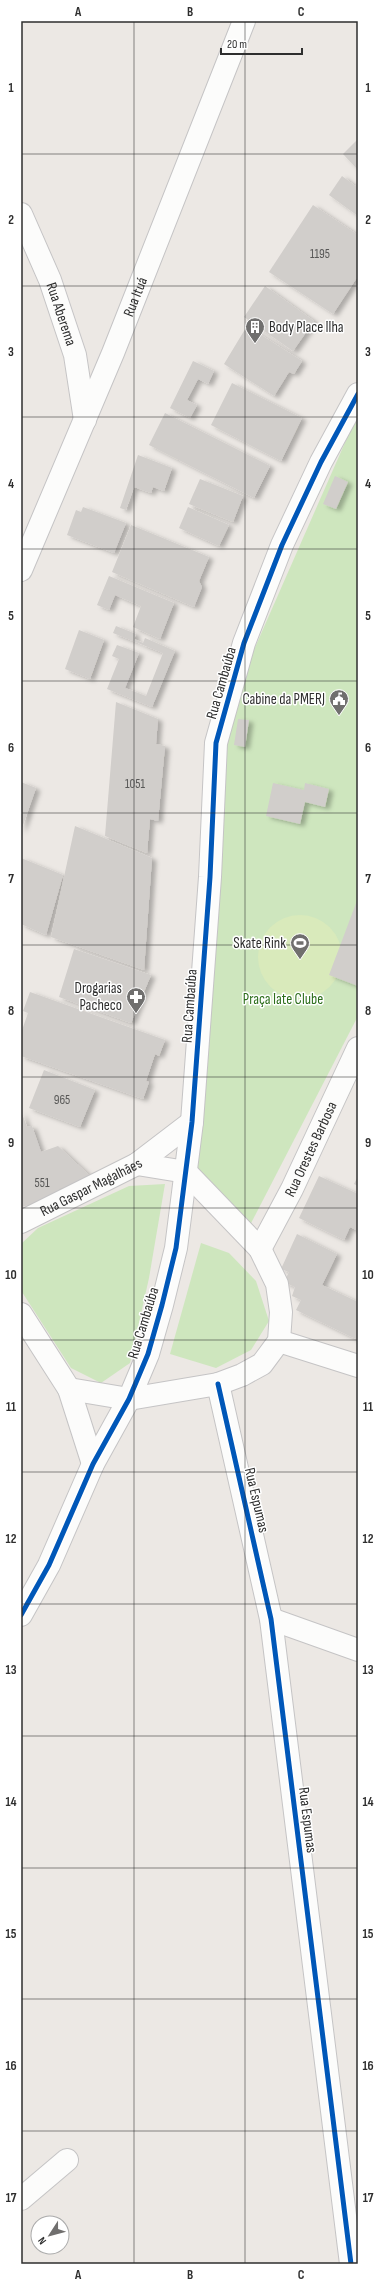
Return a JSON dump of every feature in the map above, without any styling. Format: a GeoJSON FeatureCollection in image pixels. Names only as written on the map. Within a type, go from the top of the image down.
{"type":"FeatureCollection","features":[{"type":"Feature","properties":{"kind":"street","name":"Rua Ituá"},"geometry":{"type":"LineString","coordinates":[[21,570],[113,353],[244,21]]}},
{"type":"Feature","properties":{"kind":"street","name":"Rua Aberema"},"geometry":{"type":"LineString","coordinates":[[21,214],[50,280],[74,355],[85,420]]}},
{"type":"Feature","properties":{"kind":"street","name":"Rua Cambaúba"},"geometry":{"type":"LineString","coordinates":[[21,1615],[49,1565],[93,1464],[129,1399],[148,1354],[162,1305],[176,1248],[192,1122],[210,877],[216,743],[244,644],[282,545],[321,462],[358,394]]}},
{"type":"Feature","properties":{"kind":"street","name":"Rua Orestes Barbosa"},"geometry":{"type":"LineString","coordinates":[[260,1249],[292,1189],[358,1048]]}},
{"type":"Feature","properties":{"kind":"street"},"geometry":{"type":"LineString","coordinates":[[137,1164],[192,1122]]}},
{"type":"Feature","properties":{"kind":"street","name":"Rua Gaspar Magalhães"},"geometry":{"type":"LineString","coordinates":[[21,1222],[137,1164],[186,1172]]}},
{"type":"Feature","properties":{"kind":"street"},"geometry":{"type":"LineString","coordinates":[[69,1389],[129,1399],[218,1384],[242,1375],[262,1364],[279,1341],[281,1312],[277,1284],[260,1249],[186,1172]]}},
{"type":"Feature","properties":{"kind":"street"},"geometry":{"type":"LineString","coordinates":[[21,1314],[69,1389],[93,1464]]}},
{"type":"Feature","properties":{"kind":"street"},"geometry":{"type":"LineString","coordinates":[[279,1341],[358,1366]]}},
{"type":"Feature","properties":{"kind":"street","name":"Rua Espumas"},"geometry":{"type":"LineString","coordinates":[[218,1384],[271,1619],[351,2264]]}},
{"type":"Feature","properties":{"kind":"street"},"geometry":{"type":"LineString","coordinates":[[271,1619],[358,1650]]}},
{"type":"Feature","properties":{"kind":"street"},"geometry":{"type":"LineString","coordinates":[[21,2199],[67,2160]]}},
{"type":"Feature","properties":{"kind":"green space","name":"Praça Iate Clube"},"geometry":{"type":"Polygon","coordinates":[[[358,413],[358,1016],[248,1229],[196,1174],[225,747],[253,652],[358,413]]]}},
{"type":"Feature","properties":{"kind":"green space","name":"Skate Rink"},"geometry":{"type":"Polygon","coordinates":[[[292,915],[308,915],[324,922],[335,933],[342,949],[342,965],[339,973],[330,987],[324,992],[308,999],[292,999],[276,992],[265,981],[258,965],[258,949],[265,933],[276,922],[292,915]]]}},
{"type":"Feature","properties":{"kind":"green space"},"geometry":{"type":"Polygon","coordinates":[[[165,1184],[149,1278],[130,1363],[101,1383],[71,1368],[22,1292],[21,1244],[38,1228],[129,1186],[165,1184]]]}},
{"type":"Feature","properties":{"kind":"green space"},"geometry":{"type":"Polygon","coordinates":[[[201,1243],[229,1253],[256,1281],[269,1321],[251,1350],[216,1368],[170,1354],[201,1243]]]}},
{"type":"Feature","properties":{"kind":"building"},"geometry":{"type":"Polygon","coordinates":[[[358,139],[358,170],[343,154],[358,139]]]}},
{"type":"Feature","properties":{"kind":"building"},"geometry":{"type":"Polygon","coordinates":[[[342,176],[358,188],[358,216],[329,195],[342,176]]]}},
{"type":"Feature","properties":{"kind":"building"},"geometry":{"type":"Polygon","coordinates":[[[313,205],[358,235],[358,276],[333,314],[269,272],[313,205]]]}},
{"type":"Feature","properties":{"kind":"building"},"geometry":{"type":"Polygon","coordinates":[[[265,286],[314,321],[293,351],[244,317],[265,286]]]}},
{"type":"Feature","properties":{"kind":"building","name":"Body Place Ilha"},"geometry":{"type":"Polygon","coordinates":[[[247,326],[302,361],[294,374],[289,372],[274,396],[224,364],[247,326]]]}},
{"type":"Feature","properties":{"kind":"building"},"geometry":{"type":"Polygon","coordinates":[[[193,361],[214,371],[208,384],[198,379],[187,400],[197,405],[190,418],[170,408],[193,361]]]}},
{"type":"Feature","properties":{"kind":"building"},"geometry":{"type":"Polygon","coordinates":[[[232,383],[302,418],[281,461],[211,425],[232,383]]]}},
{"type":"Feature","properties":{"kind":"building"},"geometry":{"type":"Polygon","coordinates":[[[165,413],[270,466],[254,498],[149,445],[165,413]]]}},
{"type":"Feature","properties":{"kind":"building"},"geometry":{"type":"Polygon","coordinates":[[[138,455],[172,468],[164,491],[153,487],[151,493],[134,487],[126,510],[120,508],[138,455]]]}},
{"type":"Feature","properties":{"kind":"building"},"geometry":{"type":"Polygon","coordinates":[[[335,476],[348,482],[336,509],[323,504],[335,476]]]}},
{"type":"Feature","properties":{"kind":"building"},"geometry":{"type":"Polygon","coordinates":[[[200,479],[243,496],[233,522],[189,504],[200,479]]]}},
{"type":"Feature","properties":{"kind":"building"},"geometry":{"type":"Polygon","coordinates":[[[83,507],[126,523],[114,553],[67,535],[76,510],[81,512],[83,507]]]}},
{"type":"Feature","properties":{"kind":"building"},"geometry":{"type":"Polygon","coordinates":[[[188,507],[229,525],[219,546],[179,528],[188,507]]]}},
{"type":"Feature","properties":{"kind":"building"},"geometry":{"type":"Polygon","coordinates":[[[131,525],[209,557],[199,581],[202,587],[194,607],[112,572],[131,525]]]}},
{"type":"Feature","properties":{"kind":"building"},"geometry":{"type":"Polygon","coordinates":[[[109,576],[174,603],[160,639],[133,627],[141,606],[115,595],[109,610],[97,605],[109,576]]]}},
{"type":"Feature","properties":{"kind":"building"},"geometry":{"type":"Polygon","coordinates":[[[116,626],[136,634],[134,639],[143,643],[145,638],[175,651],[152,707],[107,689],[119,659],[112,656],[117,645],[139,653],[125,688],[146,696],[163,653],[113,633],[116,626]]]}},
{"type":"Feature","properties":{"kind":"building"},"geometry":{"type":"Polygon","coordinates":[[[79,630],[104,640],[90,679],[65,669],[79,630]]]}},
{"type":"Feature","properties":{"kind":"building"},"geometry":{"type":"Polygon","coordinates":[[[116,702],[158,719],[156,744],[165,746],[158,821],[150,819],[147,853],[105,836],[116,702]]]}},
{"type":"Feature","properties":{"kind":"building"},"geometry":{"type":"Polygon","coordinates":[[[238,719],[249,720],[245,747],[234,745],[238,719]]]}},
{"type":"Feature","properties":{"kind":"building"},"geometry":{"type":"Polygon","coordinates":[[[21,782],[36,788],[21,831],[21,782]]]}},
{"type":"Feature","properties":{"kind":"building"},"geometry":{"type":"Polygon","coordinates":[[[273,783],[304,790],[305,783],[329,789],[325,807],[305,802],[300,824],[266,816],[273,783]]]}},
{"type":"Feature","properties":{"kind":"building"},"geometry":{"type":"Polygon","coordinates":[[[75,826],[152,858],[144,970],[51,937],[75,826]]]}},
{"type":"Feature","properties":{"kind":"building"},"geometry":{"type":"Polygon","coordinates":[[[21,858],[63,875],[46,935],[21,924],[21,858]]]}},
{"type":"Feature","properties":{"kind":"building"},"geometry":{"type":"Polygon","coordinates":[[[358,898],[358,986],[329,975],[358,898]]]}},
{"type":"Feature","properties":{"kind":"building"},"geometry":{"type":"Polygon","coordinates":[[[74,949],[151,975],[131,1023],[59,997],[74,949]]]}},
{"type":"Feature","properties":{"kind":"building"},"geometry":{"type":"Polygon","coordinates":[[[30,992],[165,1040],[159,1056],[155,1054],[146,1081],[149,1082],[143,1099],[21,1056],[21,1033],[28,1013],[23,1011],[30,992]]]}},
{"type":"Feature","properties":{"kind":"building"},"geometry":{"type":"Polygon","coordinates":[[[44,1070],[95,1090],[80,1127],[29,1108],[44,1070]]]}},
{"type":"Feature","properties":{"kind":"building"},"geometry":{"type":"Polygon","coordinates":[[[21,1111],[27,1127],[32,1126],[41,1152],[58,1146],[92,1178],[59,1189],[61,1194],[22,1207],[21,1111]]]}},
{"type":"Feature","properties":{"kind":"building"},"geometry":{"type":"Polygon","coordinates":[[[319,1176],[358,1194],[358,1231],[350,1227],[344,1240],[299,1218],[319,1176]]]}},
{"type":"Feature","properties":{"kind":"building"},"geometry":{"type":"Polygon","coordinates":[[[358,1176],[358,1186],[354,1184],[358,1176]]]}},
{"type":"Feature","properties":{"kind":"building"},"geometry":{"type":"Polygon","coordinates":[[[297,1234],[337,1254],[322,1285],[358,1302],[358,1340],[296,1310],[301,1300],[292,1296],[295,1287],[284,1282],[289,1272],[281,1269],[297,1234]]]}},
{"type":"Feature","properties":{"kind":"cycle path"},"geometry":{"type":"LineString","coordinates":[[21,1615],[49,1565],[93,1464],[129,1399],[148,1354],[162,1305],[176,1248],[192,1122],[210,877],[216,743],[244,643],[282,545],[321,462],[358,394]]}},
{"type":"Feature","properties":{"kind":"cycle path"},"geometry":{"type":"LineString","coordinates":[[218,1384],[271,1619],[351,2264]]}},
{"type":"Feature","properties":{"kind":"place","name":"Body Place Ilha"},"geometry":{"type":"Point","coordinates":[255,344]}},
{"type":"Feature","properties":{"kind":"place","name":"Cabine da PMERJ"},"geometry":{"type":"Point","coordinates":[339,716]}},
{"type":"Feature","properties":{"kind":"place","name":"Skate Rink"},"geometry":{"type":"Point","coordinates":[300,960]}},
{"type":"Feature","properties":{"kind":"place","name":"Drogarias Pacheco"},"geometry":{"type":"Point","coordinates":[136,1014]}}]}
